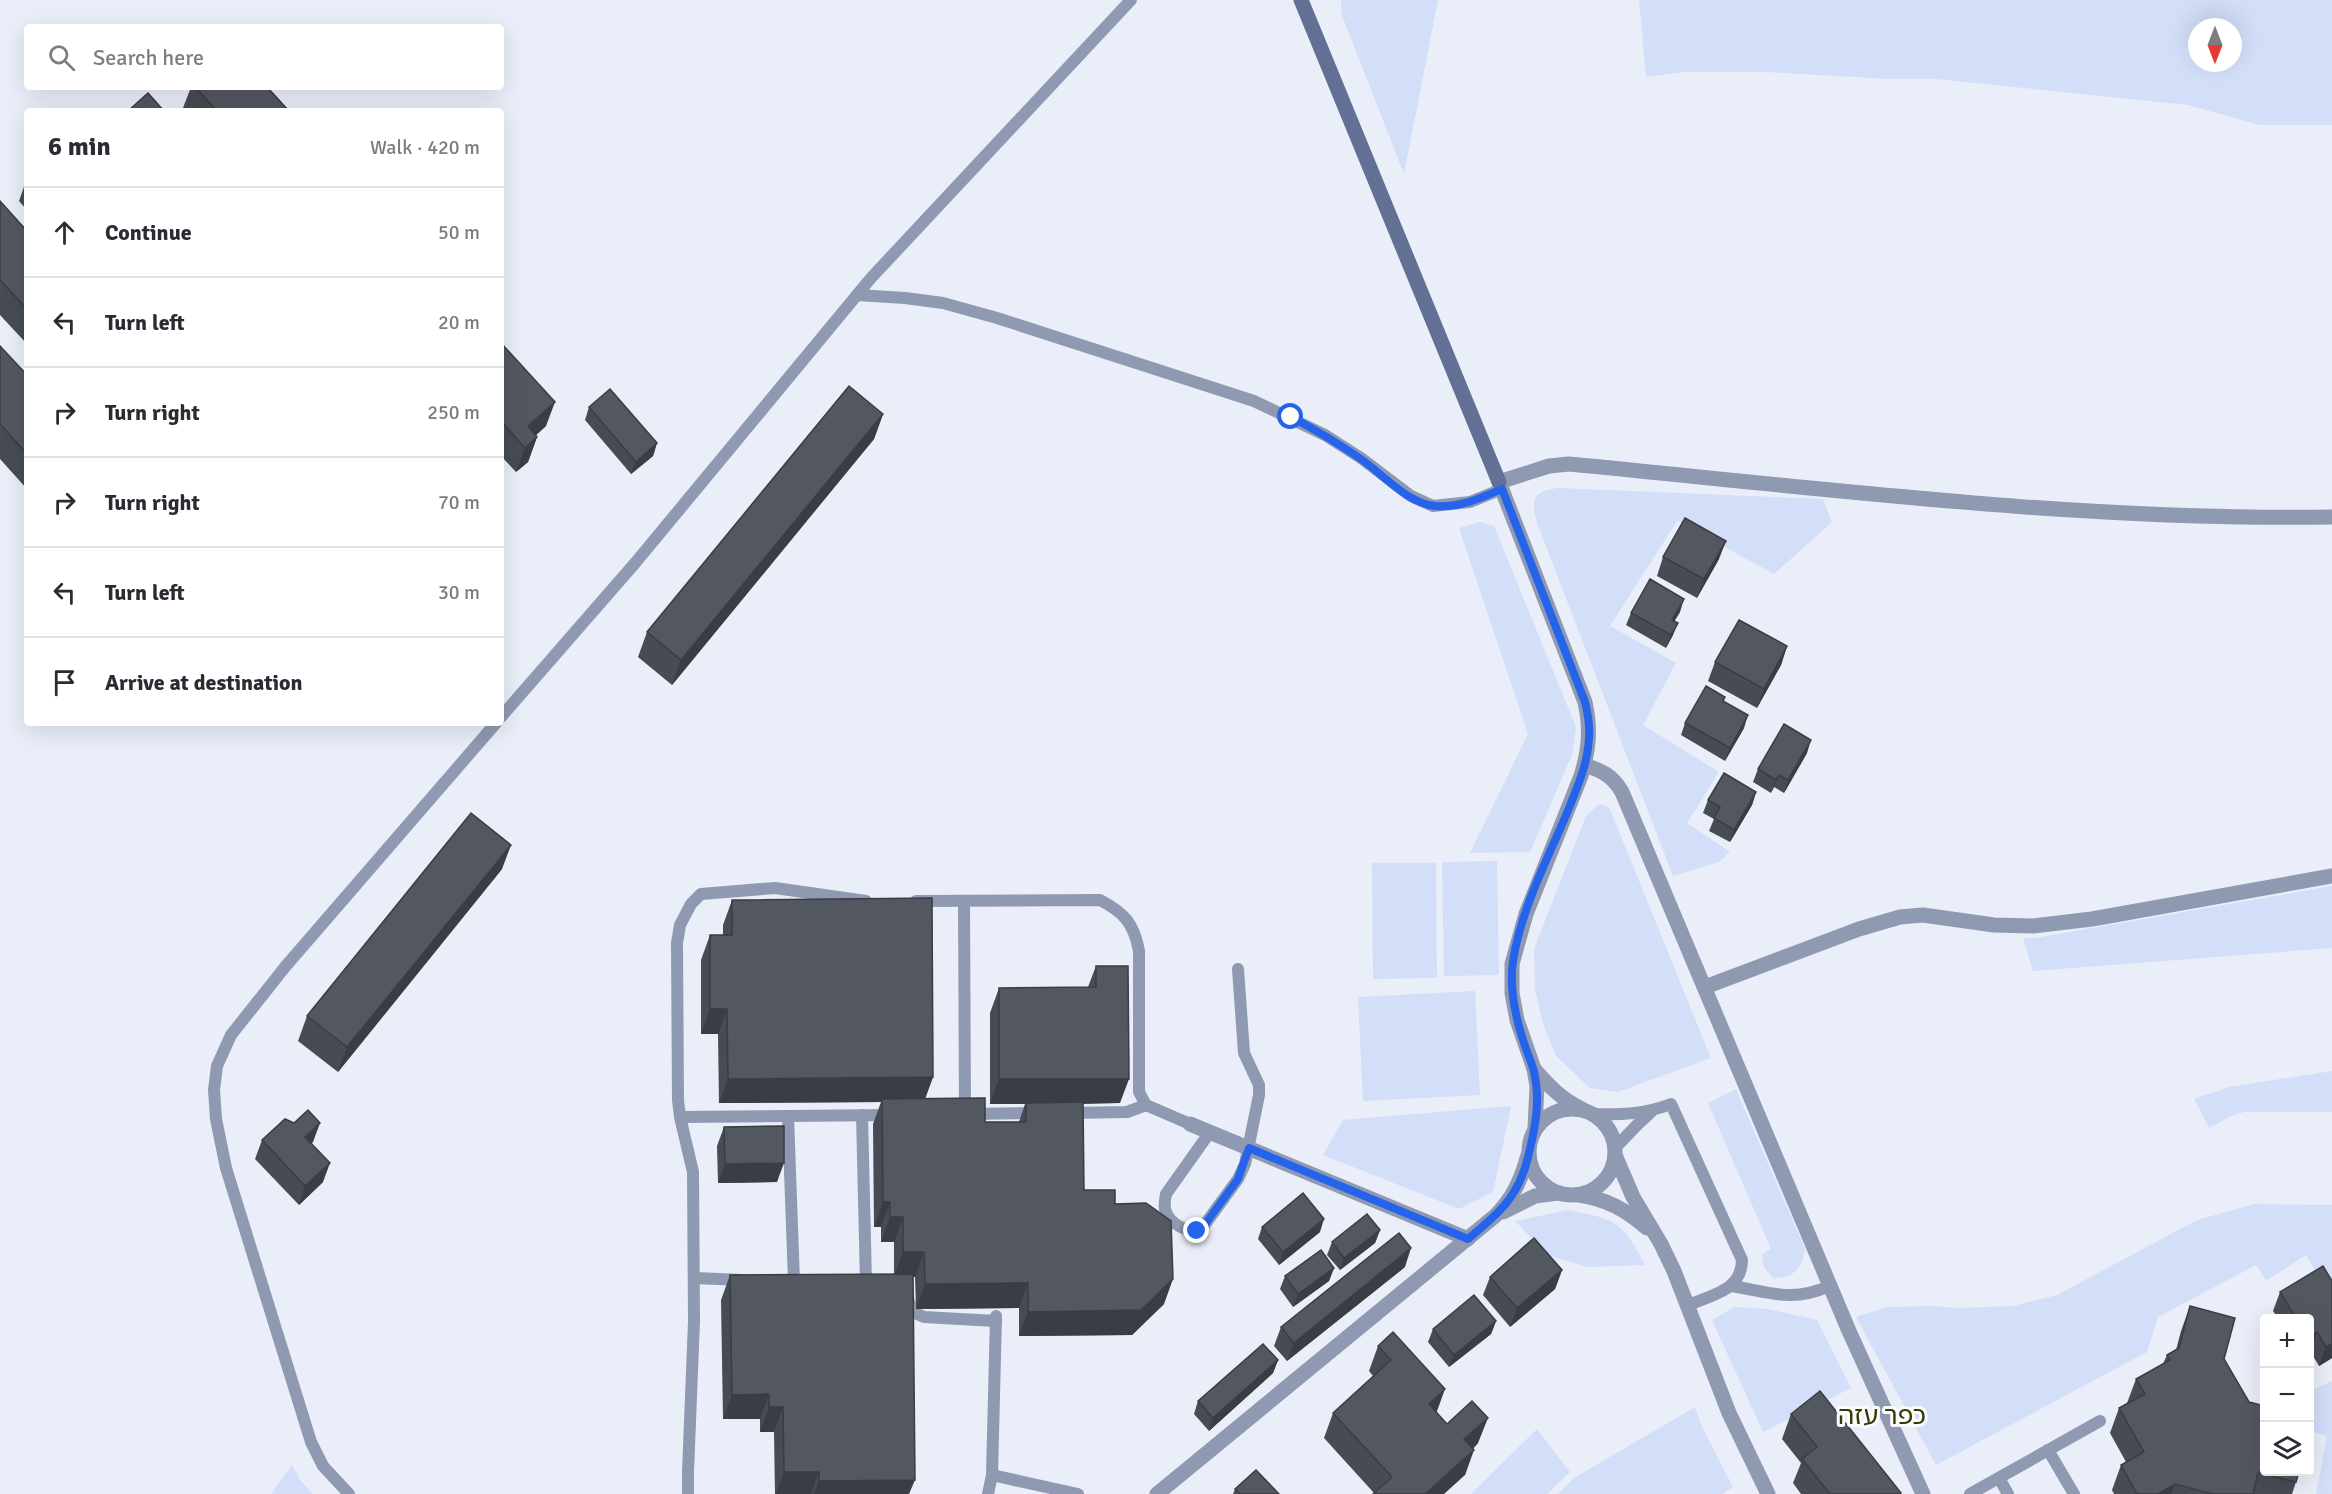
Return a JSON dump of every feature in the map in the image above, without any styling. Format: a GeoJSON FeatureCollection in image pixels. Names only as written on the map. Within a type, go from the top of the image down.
{"type":"FeatureCollection","features":[{"type":"Feature","properties":{"kind":"main road"},"geometry":{"type":"LineString","coordinates":[[1300,0],[1501,485]]}},
{"type":"Feature","properties":{"kind":"street"},"geometry":{"type":"LineString","coordinates":[[1157,1494],[1495,1216],[1515,1192],[1528,1155],[1538,1105],[1534,1069],[1517,1020],[1512,993],[1512,964],[1526,914],[1585,765],[1589,723],[1585,702],[1501,485],[1532,470],[1569,464],[2032,507],[2121,513],[2332,517]]}},
{"type":"Feature","properties":{"kind":"street"},"geometry":{"type":"LineString","coordinates":[[1585,765],[1607,772],[1616,780],[1622,792],[1830,1286],[1923,1494]]}},
{"type":"Feature","properties":{"kind":"street"},"geometry":{"type":"LineString","coordinates":[[1705,987],[1900,917],[1923,915],[1976,924],[2033,926],[2092,919],[2332,876]]}},
{"type":"Feature","properties":{"kind":"street"},"geometry":{"type":"LineString","coordinates":[[1534,1069],[1552,1090],[1567,1102],[1590,1112],[1608,1128],[1633,1197],[1656,1236],[1688,1305],[1729,1413],[1768,1494]]}},
{"type":"Feature","properties":{"kind":"street"},"geometry":{"type":"LineString","coordinates":[[1535,1128],[1545,1118],[1558,1111],[1572,1108],[1590,1112]]}},
{"type":"Feature","properties":{"kind":"street"},"geometry":{"type":"LineString","coordinates":[[1190,1124],[1468,1239]]}},
{"type":"Feature","properties":{"kind":"street"},"geometry":{"type":"LineString","coordinates":[[1579,1195],[1593,1190],[1604,1182],[1612,1170],[1616,1152]]}},
{"type":"Feature","properties":{"kind":"street"},"geometry":{"type":"LineString","coordinates":[[1528,1155],[1537,1178],[1546,1187],[1558,1193]]}},
{"type":"Feature","properties":{"kind":"street"},"geometry":{"type":"LineString","coordinates":[[1495,1216],[1535,1196],[1558,1193],[1597,1197],[1628,1212],[1656,1236]]}},
{"type":"Feature","properties":{"kind":"lane"},"geometry":{"type":"LineString","coordinates":[[504,714],[636,561],[857,295],[1131,0]]}},
{"type":"Feature","properties":{"kind":"lane"},"geometry":{"type":"LineString","coordinates":[[857,295],[944,303],[1254,401],[1325,435],[1361,458],[1411,496],[1433,506],[1450,506],[1470,502],[1501,485]]}},
{"type":"Feature","properties":{"kind":"lane"},"geometry":{"type":"LineString","coordinates":[[349,1494],[323,1466],[307,1431],[226,1168],[216,1119],[214,1090],[217,1066],[231,1035],[285,967],[493,726]]}},
{"type":"Feature","properties":{"kind":"lane"},"geometry":{"type":"LineString","coordinates":[[688,1494],[694,1278],[693,1172],[680,1117],[677,943],[680,925],[691,904],[701,894],[775,888],[875,901]]}},
{"type":"Feature","properties":{"kind":"lane"},"geometry":{"type":"LineString","coordinates":[[908,901],[1100,900],[1114,907],[1135,932],[1139,951],[1140,1092],[1146,1105],[1190,1124]]}},
{"type":"Feature","properties":{"kind":"lane"},"geometry":{"type":"LineString","coordinates":[[964,901],[960,1114],[1127,1112],[1146,1105]]}},
{"type":"Feature","properties":{"kind":"lane"},"geometry":{"type":"LineString","coordinates":[[1210,1132],[1166,1194],[1164,1202],[1165,1210],[1174,1222],[1190,1231],[1197,1231],[1203,1227],[1238,1179],[1249,1148],[1259,1085],[1244,1053],[1238,969]]}},
{"type":"Feature","properties":{"kind":"lane"},"geometry":{"type":"LineString","coordinates":[[1616,1152],[1639,1122],[1652,1112],[1671,1104],[1742,1260],[1742,1270],[1731,1286],[1688,1305]]}},
{"type":"Feature","properties":{"kind":"lane"},"geometry":{"type":"LineString","coordinates":[[1590,1112],[1629,1115],[1652,1112]]}},
{"type":"Feature","properties":{"kind":"lane"},"geometry":{"type":"LineString","coordinates":[[862,1115],[865,1283]]}},
{"type":"Feature","properties":{"kind":"lane"},"geometry":{"type":"LineString","coordinates":[[680,1117],[908,1115]]}},
{"type":"Feature","properties":{"kind":"lane"},"geometry":{"type":"LineString","coordinates":[[780,1281],[800,1281],[788,1116]]}},
{"type":"Feature","properties":{"kind":"lane"},"geometry":{"type":"LineString","coordinates":[[694,1278],[758,1280]]}},
{"type":"Feature","properties":{"kind":"lane"},"geometry":{"type":"LineString","coordinates":[[903,1283],[913,1312],[924,1317],[996,1318],[992,1475],[988,1494]]}},
{"type":"Feature","properties":{"kind":"lane"},"geometry":{"type":"LineString","coordinates":[[1731,1286],[1771,1295],[1794,1296],[1814,1293],[1830,1286]]}},
{"type":"Feature","properties":{"kind":"lane"},"geometry":{"type":"LineString","coordinates":[[1970,1494],[2100,1421]]}},
{"type":"Feature","properties":{"kind":"lane"},"geometry":{"type":"LineString","coordinates":[[2048,1450],[2074,1494]]}},
{"type":"Feature","properties":{"kind":"lane"},"geometry":{"type":"LineString","coordinates":[[992,1475],[1078,1494]]}},
{"type":"Feature","properties":{"kind":"lane"},"geometry":{"type":"LineString","coordinates":[[1999,1478],[2008,1494]]}},
{"type":"Feature","properties":{"kind":"shaded area"},"geometry":{"type":"Polygon","coordinates":[[[1341,0],[1438,0],[1404,174],[1341,13],[1341,0]]]}},
{"type":"Feature","properties":{"kind":"shaded area"},"geometry":{"type":"Polygon","coordinates":[[[1639,0],[2332,0],[2332,125],[2260,125],[2188,105],[1936,79],[1890,79],[1765,72],[1683,72],[1646,77],[1639,0]]]}},
{"type":"Feature","properties":{"kind":"shaded area"},"geometry":{"type":"Polygon","coordinates":[[[1558,488],[1823,499],[1832,522],[1774,574],[1677,521],[1610,626],[1676,663],[1643,725],[1719,772],[1687,823],[1730,852],[1719,862],[1673,876],[1537,523],[1534,502],[1538,494],[1558,488]]]}},
{"type":"Feature","properties":{"kind":"shaded area"},"geometry":{"type":"Polygon","coordinates":[[[1480,522],[1494,526],[1576,727],[1572,755],[1530,852],[1470,853],[1528,734],[1459,528],[1480,522]]]}},
{"type":"Feature","properties":{"kind":"shaded area"},"geometry":{"type":"Polygon","coordinates":[[[1599,804],[1609,807],[1711,1058],[1618,1092],[1590,1088],[1556,1056],[1543,1024],[1535,989],[1534,949],[1586,816],[1599,804]]]}},
{"type":"Feature","properties":{"kind":"shaded area"},"geometry":{"type":"Polygon","coordinates":[[[1497,861],[1499,975],[1444,976],[1442,862],[1497,861]]]}},
{"type":"Feature","properties":{"kind":"shaded area"},"geometry":{"type":"Polygon","coordinates":[[[1372,863],[1436,863],[1437,978],[1373,979],[1372,863]]]}},
{"type":"Feature","properties":{"kind":"shaded area"},"geometry":{"type":"Polygon","coordinates":[[[2332,886],[2332,948],[2033,971],[2023,938],[2035,938],[2332,886]]]}},
{"type":"Feature","properties":{"kind":"shaded area"},"geometry":{"type":"Polygon","coordinates":[[[1475,991],[1480,1095],[1363,1101],[1358,997],[1475,991]]]}},
{"type":"Feature","properties":{"kind":"shaded area"},"geometry":{"type":"Polygon","coordinates":[[[2332,1071],[2332,1112],[2244,1112],[2209,1128],[2194,1099],[2229,1087],[2332,1071]]]}},
{"type":"Feature","properties":{"kind":"shaded area"},"geometry":{"type":"Polygon","coordinates":[[[1736,1089],[1805,1249],[1802,1262],[1796,1271],[1780,1278],[1773,1278],[1764,1267],[1762,1254],[1771,1249],[1708,1103],[1736,1089]]]}},
{"type":"Feature","properties":{"kind":"shaded area"},"geometry":{"type":"Polygon","coordinates":[[[1511,1106],[1493,1192],[1459,1209],[1323,1155],[1343,1120],[1511,1106]]]}},
{"type":"Feature","properties":{"kind":"shaded area"},"geometry":{"type":"Polygon","coordinates":[[[2255,1204],[2332,1205],[2332,1299],[2306,1255],[2266,1281],[2256,1265],[2158,1317],[2147,1352],[1936,1465],[1856,1317],[1887,1307],[2013,1306],[2057,1295],[2197,1220],[2255,1204]]]}},
{"type":"Feature","properties":{"kind":"shaded area"},"geometry":{"type":"Polygon","coordinates":[[[1568,1210],[1597,1216],[1616,1225],[1624,1231],[1645,1265],[1587,1267],[1548,1255],[1515,1221],[1568,1210]]]}},
{"type":"Feature","properties":{"kind":"shaded area"},"geometry":{"type":"Polygon","coordinates":[[[1734,1307],[1768,1309],[1817,1320],[1851,1388],[1763,1432],[1712,1320],[1734,1307]]]}},
{"type":"Feature","properties":{"kind":"shaded area"},"geometry":{"type":"Polygon","coordinates":[[[2332,1381],[2332,1494],[2316,1494],[2327,1436],[2314,1432],[2314,1389],[2332,1381]]]}},
{"type":"Feature","properties":{"kind":"shaded area"},"geometry":{"type":"Polygon","coordinates":[[[1695,1407],[1702,1427],[1733,1487],[1722,1494],[1558,1494],[1574,1478],[1695,1407]]]}},
{"type":"Feature","properties":{"kind":"shaded area"},"geometry":{"type":"Polygon","coordinates":[[[1537,1429],[1570,1472],[1547,1494],[1471,1494],[1537,1429]]]}},
{"type":"Feature","properties":{"kind":"shaded area"},"geometry":{"type":"Polygon","coordinates":[[[292,1465],[300,1480],[313,1494],[271,1494],[292,1465]]]}},
{"type":"Feature","properties":{"kind":"building"},"geometry":{"type":"Polygon","coordinates":[[[198,90],[270,90],[286,108],[214,108],[198,90]]]}},
{"type":"Feature","properties":{"kind":"building"},"geometry":{"type":"Polygon","coordinates":[[[148,93],[161,108],[131,108],[148,93]]]}},
{"type":"Feature","properties":{"kind":"building"},"geometry":{"type":"Polygon","coordinates":[[[0,201],[24,228],[24,306],[0,280],[0,201]]]}},
{"type":"Feature","properties":{"kind":"building"},"geometry":{"type":"Polygon","coordinates":[[[0,346],[24,372],[24,451],[0,424],[0,346]]]}},
{"type":"Feature","properties":{"kind":"building"},"geometry":{"type":"Polygon","coordinates":[[[504,346],[555,402],[528,426],[537,437],[525,448],[504,424],[504,346]]]}},
{"type":"Feature","properties":{"kind":"building"},"geometry":{"type":"Polygon","coordinates":[[[849,386],[883,414],[681,660],[647,632],[849,386]]]}},
{"type":"Feature","properties":{"kind":"building"},"geometry":{"type":"Polygon","coordinates":[[[610,389],[657,443],[636,462],[589,407],[610,389]]]}},
{"type":"Feature","properties":{"kind":"building"},"geometry":{"type":"Polygon","coordinates":[[[1685,518],[1726,541],[1704,579],[1663,557],[1685,518]]]}},
{"type":"Feature","properties":{"kind":"building"},"geometry":{"type":"Polygon","coordinates":[[[1650,579],[1684,599],[1672,620],[1678,623],[1671,635],[1631,613],[1650,579]]]}},
{"type":"Feature","properties":{"kind":"building"},"geometry":{"type":"Polygon","coordinates":[[[1739,620],[1787,646],[1764,689],[1715,662],[1739,620]]]}},
{"type":"Feature","properties":{"kind":"building"},"geometry":{"type":"Polygon","coordinates":[[[1706,686],[1725,697],[1723,701],[1748,715],[1730,748],[1685,723],[1706,686]]]}},
{"type":"Feature","properties":{"kind":"building"},"geometry":{"type":"Polygon","coordinates":[[[1784,724],[1811,740],[1788,780],[1779,775],[1776,780],[1758,769],[1784,724]]]}},
{"type":"Feature","properties":{"kind":"building"},"geometry":{"type":"Polygon","coordinates":[[[1724,773],[1756,792],[1734,830],[1714,818],[1720,807],[1708,800],[1724,773]]]}},
{"type":"Feature","properties":{"kind":"building"},"geometry":{"type":"Polygon","coordinates":[[[471,813],[511,845],[347,1047],[307,1016],[471,813]]]}},
{"type":"Feature","properties":{"kind":"building"},"geometry":{"type":"Polygon","coordinates":[[[932,898],[933,1077],[728,1079],[727,1009],[710,1009],[710,935],[732,935],[732,900],[932,898]]]}},
{"type":"Feature","properties":{"kind":"building"},"geometry":{"type":"Polygon","coordinates":[[[1096,966],[1128,966],[1129,1079],[999,1079],[999,988],[1096,987],[1096,966]]]}},
{"type":"Feature","properties":{"kind":"building"},"geometry":{"type":"Polygon","coordinates":[[[985,1098],[985,1122],[1026,1122],[1026,1103],[1083,1102],[1084,1190],[1115,1190],[1115,1204],[1146,1203],[1171,1221],[1173,1279],[1141,1310],[1028,1312],[1028,1283],[925,1284],[924,1252],[903,1252],[903,1217],[890,1217],[890,1202],[883,1202],[882,1099],[985,1098]]]}},
{"type":"Feature","properties":{"kind":"building"},"geometry":{"type":"Polygon","coordinates":[[[308,1110],[320,1123],[305,1137],[330,1163],[305,1186],[262,1140],[285,1119],[294,1123],[308,1110]]]}},
{"type":"Feature","properties":{"kind":"building"},"geometry":{"type":"Polygon","coordinates":[[[784,1126],[784,1163],[725,1164],[724,1127],[784,1126]]]}},
{"type":"Feature","properties":{"kind":"building"},"geometry":{"type":"Polygon","coordinates":[[[1303,1193],[1324,1219],[1283,1252],[1262,1227],[1303,1193]]]}},
{"type":"Feature","properties":{"kind":"building"},"geometry":{"type":"Polygon","coordinates":[[[1367,1214],[1380,1230],[1344,1258],[1332,1242],[1367,1214]]]}},
{"type":"Feature","properties":{"kind":"building"},"geometry":{"type":"Polygon","coordinates":[[[1399,1233],[1411,1248],[1294,1343],[1281,1327],[1399,1233]]]}},
{"type":"Feature","properties":{"kind":"building"},"geometry":{"type":"Polygon","coordinates":[[[1534,1238],[1562,1270],[1517,1308],[1490,1277],[1534,1238]]]}},
{"type":"Feature","properties":{"kind":"building"},"geometry":{"type":"Polygon","coordinates":[[[1321,1250],[1334,1268],[1298,1294],[1285,1276],[1321,1250]]]}},
{"type":"Feature","properties":{"kind":"building"},"geometry":{"type":"Polygon","coordinates":[[[2323,1266],[2332,1281],[2332,1344],[2326,1347],[2317,1332],[2314,1334],[2314,1314],[2294,1314],[2280,1292],[2323,1266]]]}},
{"type":"Feature","properties":{"kind":"building"},"geometry":{"type":"Polygon","coordinates":[[[913,1274],[915,1480],[819,1481],[819,1472],[784,1472],[783,1407],[769,1407],[769,1394],[732,1395],[730,1275],[913,1274]]]}},
{"type":"Feature","properties":{"kind":"building"},"geometry":{"type":"Polygon","coordinates":[[[1474,1295],[1496,1321],[1454,1355],[1433,1329],[1474,1295]]]}},
{"type":"Feature","properties":{"kind":"building"},"geometry":{"type":"Polygon","coordinates":[[[2190,1306],[2235,1318],[2224,1359],[2249,1402],[2260,1405],[2260,1473],[2258,1473],[2253,1494],[2213,1494],[2175,1484],[2158,1494],[2137,1494],[2121,1465],[2144,1452],[2119,1408],[2145,1394],[2136,1379],[2170,1360],[2167,1355],[2179,1348],[2190,1306]]]}},
{"type":"Feature","properties":{"kind":"building"},"geometry":{"type":"Polygon","coordinates":[[[1393,1332],[1445,1389],[1429,1404],[1447,1424],[1472,1401],[1488,1418],[1464,1439],[1474,1450],[1425,1494],[1373,1494],[1392,1477],[1333,1413],[1391,1360],[1378,1346],[1393,1332]]]}},
{"type":"Feature","properties":{"kind":"building"},"geometry":{"type":"Polygon","coordinates":[[[1263,1344],[1278,1360],[1213,1418],[1198,1401],[1263,1344]]]}},
{"type":"Feature","properties":{"kind":"building"},"geometry":{"type":"Polygon","coordinates":[[[1820,1391],[1900,1494],[1830,1494],[1802,1459],[1817,1447],[1791,1414],[1820,1391]]]}},
{"type":"Feature","properties":{"kind":"building"},"geometry":{"type":"Polygon","coordinates":[[[1256,1470],[1279,1494],[1240,1494],[1235,1489],[1256,1470]]]}},
{"type":"Feature","properties":{"kind":"building"},"geometry":{"type":"Polygon","coordinates":[[[2271,1476],[2298,1476],[2296,1482],[2271,1476]]]}},
{"type":"Feature","properties":{"kind":"district","name":"כפר עזה"},"geometry":{"type":"Point","coordinates":[1882,1416]}},
{"type":"Feature","properties":{"kind":"route"},"geometry":{"type":"LineString","coordinates":[[1197,1231],[1203,1227],[1238,1179],[1249,1148],[1468,1239],[1508,1204],[1522,1176],[1535,1128],[1538,1105],[1534,1069],[1517,1020],[1512,993],[1512,964],[1526,914],[1587,757],[1589,723],[1585,702],[1502,489],[1470,502],[1450,506],[1433,506],[1411,496],[1361,458],[1291,417]]}}]}
